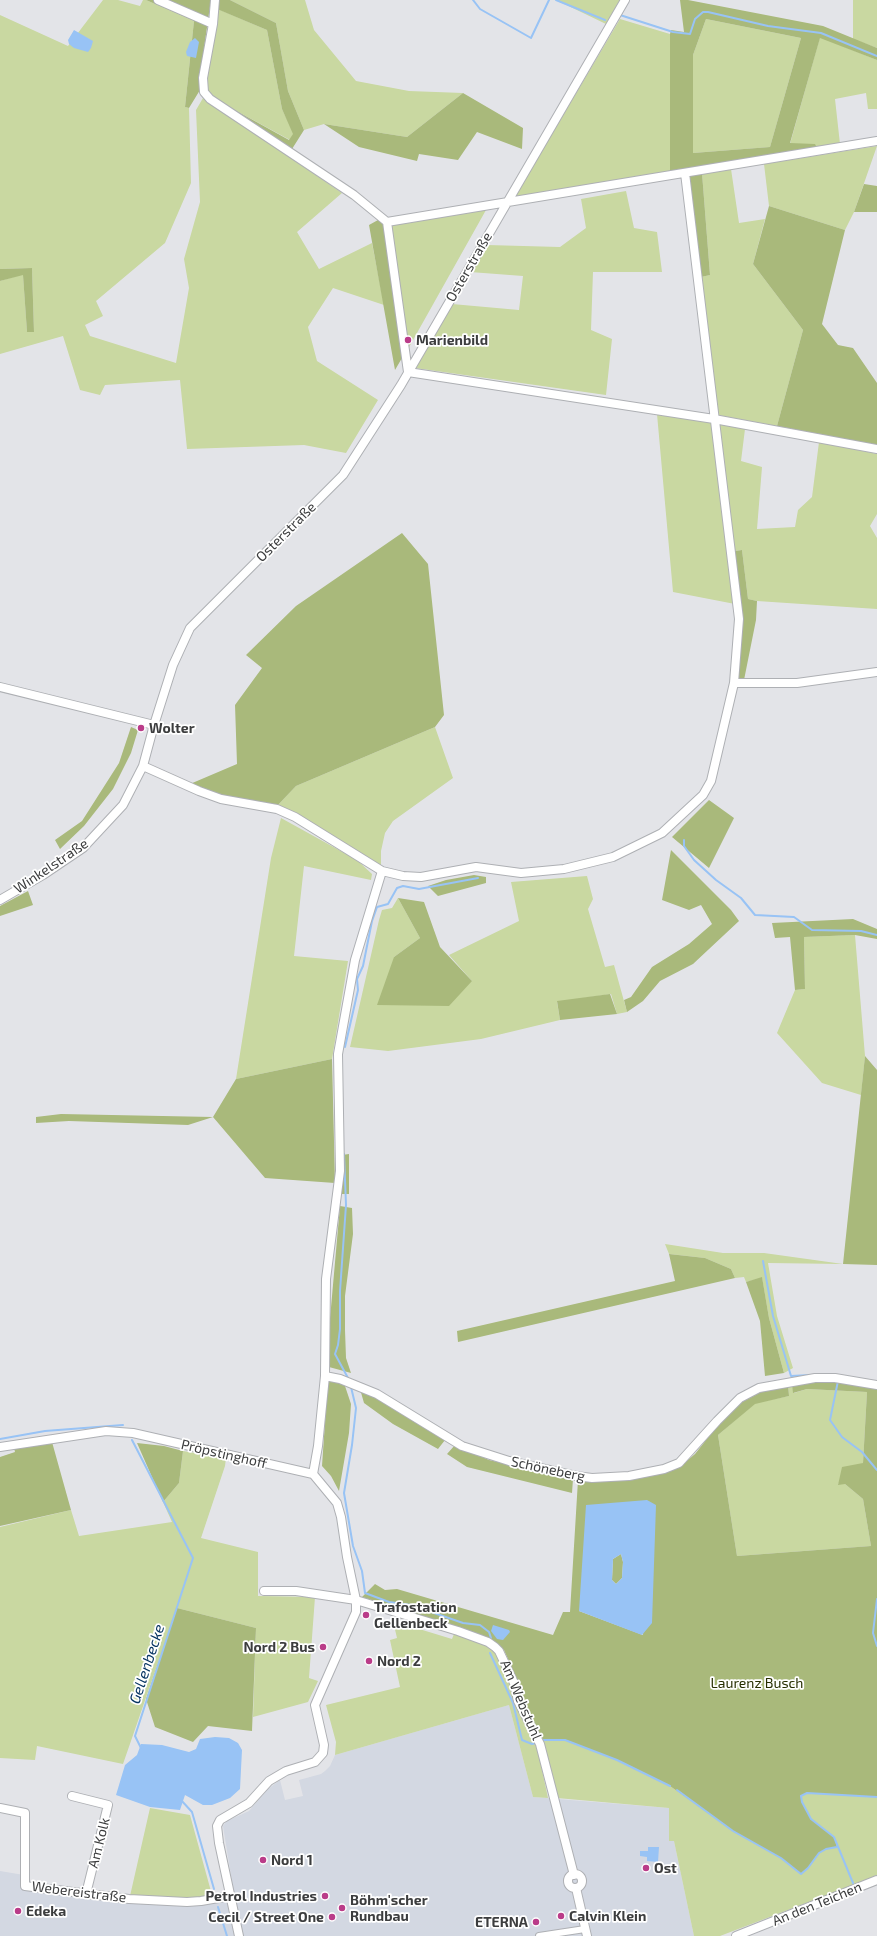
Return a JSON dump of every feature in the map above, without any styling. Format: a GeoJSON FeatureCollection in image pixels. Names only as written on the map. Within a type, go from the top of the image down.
{"type":"FeatureCollection","features":[{"type":"Feature","properties":{"kind":"street"},"geometry":{"type":"LineString","coordinates":[[158,0],[213,24]]}},
{"type":"Feature","properties":{"kind":"street"},"geometry":{"type":"LineString","coordinates":[[215,0],[213,24],[203,78],[204,92],[210,99],[354,195],[387,222],[408,372],[714,419],[877,449]]}},
{"type":"Feature","properties":{"kind":"street","name":"Osterstraße"},"geometry":{"type":"LineString","coordinates":[[154,725],[173,664],[190,628],[343,475],[408,372],[625,0]]}},
{"type":"Feature","properties":{"kind":"street"},"geometry":{"type":"LineString","coordinates":[[387,222],[506,204],[877,141]]}},
{"type":"Feature","properties":{"kind":"street"},"geometry":{"type":"LineString","coordinates":[[143,766],[199,791],[221,799],[277,809],[295,817],[382,871],[403,876],[421,877],[476,867],[521,873],[564,868],[613,857],[662,833],[703,795],[711,781],[734,683],[740,619],[714,419],[685,173]]}},
{"type":"Feature","properties":{"kind":"street"},"geometry":{"type":"LineString","coordinates":[[734,683],[797,683],[877,672]]}},
{"type":"Feature","properties":{"kind":"street"},"geometry":{"type":"LineString","coordinates":[[0,687],[154,725]]}},
{"type":"Feature","properties":{"kind":"street","name":"Winkelstraße"},"geometry":{"type":"LineString","coordinates":[[0,900],[43,875],[84,848],[123,806],[143,766],[154,725]]}},
{"type":"Feature","properties":{"kind":"street"},"geometry":{"type":"LineString","coordinates":[[239,1936],[217,1826],[220,1820],[249,1803],[266,1783],[275,1777],[315,1762],[320,1758],[323,1753],[324,1745],[315,1705],[356,1612],[356,1600],[346,1557],[341,1517],[337,1503],[313,1474],[318,1446],[325,1376],[327,1331],[326,1279],[340,1171],[338,1054],[355,960],[382,871]]}},
{"type":"Feature","properties":{"kind":"street","name":"Schöneberg"},"geometry":{"type":"LineString","coordinates":[[325,1376],[340,1379],[377,1394],[462,1446],[509,1461],[576,1476],[592,1478],[629,1476],[664,1469],[679,1463],[740,1398],[759,1388],[815,1378],[835,1378],[877,1385]]}},
{"type":"Feature","properties":{"kind":"street","name":"Pröpstinghoff"},"geometry":{"type":"LineString","coordinates":[[0,1447],[106,1432],[133,1433],[313,1474]]}},
{"type":"Feature","properties":{"kind":"street","name":"Am Webstuhl"},"geometry":{"type":"LineString","coordinates":[[264,1591],[296,1591],[356,1600],[464,1633],[488,1642],[499,1651],[514,1683],[518,1700],[540,1744],[574,1875],[581,1879],[581,1885],[576,1888],[586,1932]]}},
{"type":"Feature","properties":{"kind":"street","name":"Am Kolk"},"geometry":{"type":"LineString","coordinates":[[72,1796],[108,1805],[86,1894]]}},
{"type":"Feature","properties":{"kind":"street","name":"Webereistraße"},"geometry":{"type":"LineString","coordinates":[[0,1808],[25,1812],[25,1886],[129,1899],[187,1902],[230,1896]]}},
{"type":"Feature","properties":{"kind":"street","name":"An den Teichen"},"geometry":{"type":"LineString","coordinates":[[736,1936],[877,1880]]}},
{"type":"Feature","properties":{"kind":"street"},"geometry":{"type":"LineString","coordinates":[[543,1936],[586,1932]]}},
{"type":"Feature","properties":{"kind":"shaded area"},"geometry":{"type":"Polygon","coordinates":[[[509,1705],[533,1797],[669,1808],[669,1840],[674,1841],[694,1936],[0,1936],[0,1871],[24,1875],[25,1886],[187,1902],[234,1894],[223,1826],[227,1821],[249,1811],[268,1789],[280,1780],[285,1800],[303,1796],[299,1780],[321,1774],[330,1766],[335,1755],[509,1705]]]}},
{"type":"Feature","properties":{"kind":"green space"},"geometry":{"type":"Polygon","coordinates":[[[103,0],[118,0],[140,6],[143,0],[146,0],[194,21],[185,107],[189,108],[191,183],[165,243],[96,301],[103,316],[85,325],[90,336],[176,363],[189,288],[184,259],[200,202],[196,110],[203,98],[342,193],[297,232],[319,269],[372,243],[384,305],[333,288],[308,327],[317,361],[378,400],[346,453],[304,445],[187,449],[180,380],[105,385],[100,395],[80,390],[63,336],[0,354],[0,281],[23,274],[27,332],[34,332],[32,268],[0,269],[0,15],[68,46],[103,0]]]}},
{"type":"Feature","properties":{"kind":"green space"},"geometry":{"type":"Polygon","coordinates":[[[146,0],[230,0],[276,23],[288,91],[304,130],[292,149],[233,109],[289,140],[293,134],[282,109],[267,30],[210,6],[200,77],[200,90],[189,108],[185,107],[194,21],[146,0]]]}},
{"type":"Feature","properties":{"kind":"green space"},"geometry":{"type":"Polygon","coordinates":[[[230,0],[305,0],[314,30],[356,81],[409,91],[463,93],[407,137],[324,124],[304,130],[288,91],[276,23],[230,0]]]}},
{"type":"Feature","properties":{"kind":"green space"},"geometry":{"type":"Polygon","coordinates":[[[556,0],[620,0],[606,24],[556,0]]]}},
{"type":"Feature","properties":{"kind":"green space"},"geometry":{"type":"Polygon","coordinates":[[[680,0],[688,0],[823,26],[877,48],[877,60],[820,38],[790,143],[815,144],[817,148],[670,172],[670,34],[671,30],[684,32],[680,0]],[[706,19],[693,55],[693,153],[770,147],[801,38],[706,19]]]}},
{"type":"Feature","properties":{"kind":"green space"},"geometry":{"type":"Polygon","coordinates":[[[853,0],[877,0],[877,48],[853,39],[853,0]]]}},
{"type":"Feature","properties":{"kind":"green space"},"geometry":{"type":"Polygon","coordinates":[[[218,9],[267,30],[282,109],[294,134],[290,140],[233,109],[215,98],[208,90],[206,80],[218,9]]]}},
{"type":"Feature","properties":{"kind":"green space"},"geometry":{"type":"Polygon","coordinates":[[[620,19],[670,34],[670,172],[514,198],[620,19]]]}},
{"type":"Feature","properties":{"kind":"green space"},"geometry":{"type":"Polygon","coordinates":[[[706,19],[801,38],[770,147],[693,153],[693,55],[706,19]]]}},
{"type":"Feature","properties":{"kind":"green space"},"geometry":{"type":"Polygon","coordinates":[[[820,37],[877,60],[877,109],[868,109],[866,93],[835,99],[840,144],[817,148],[790,144],[820,37]]]}},
{"type":"Feature","properties":{"kind":"green space"},"geometry":{"type":"Polygon","coordinates":[[[463,93],[523,128],[522,149],[477,132],[458,160],[419,154],[417,161],[359,147],[324,124],[407,137],[463,93]]]}},
{"type":"Feature","properties":{"kind":"green space"},"geometry":{"type":"Polygon","coordinates":[[[877,146],[854,212],[845,230],[769,206],[764,164],[877,146]]]}},
{"type":"Feature","properties":{"kind":"green space"},"geometry":{"type":"Polygon","coordinates":[[[731,169],[739,223],[765,219],[753,264],[803,330],[777,426],[718,415],[701,277],[710,275],[702,173],[731,169]]]}},
{"type":"Feature","properties":{"kind":"green space"},"geometry":{"type":"Polygon","coordinates":[[[702,173],[710,275],[701,277],[689,176],[702,173]]]}},
{"type":"Feature","properties":{"kind":"green space"},"geometry":{"type":"Polygon","coordinates":[[[864,184],[877,186],[877,212],[854,212],[864,184]]]}},
{"type":"Feature","properties":{"kind":"green space"},"geometry":{"type":"Polygon","coordinates":[[[626,191],[634,228],[657,232],[662,272],[593,272],[591,330],[612,339],[606,395],[415,368],[452,304],[519,310],[523,276],[470,272],[487,245],[560,247],[586,228],[581,199],[626,191]]]}},
{"type":"Feature","properties":{"kind":"green space"},"geometry":{"type":"Polygon","coordinates":[[[769,206],[845,230],[822,324],[838,345],[853,348],[877,383],[877,445],[777,426],[803,330],[753,264],[769,206]]]}},
{"type":"Feature","properties":{"kind":"green space"},"geometry":{"type":"Polygon","coordinates":[[[486,210],[408,349],[391,225],[486,210]]]}},
{"type":"Feature","properties":{"kind":"green space"},"geometry":{"type":"Polygon","coordinates":[[[378,220],[385,226],[402,358],[395,370],[369,225],[378,220]]]}},
{"type":"Feature","properties":{"kind":"green space"},"geometry":{"type":"Polygon","coordinates":[[[32,268],[34,332],[27,332],[23,275],[0,281],[0,269],[32,268]]]}},
{"type":"Feature","properties":{"kind":"green space"},"geometry":{"type":"Polygon","coordinates":[[[657,414],[711,422],[735,604],[673,592],[657,414]]]}},
{"type":"Feature","properties":{"kind":"green space"},"geometry":{"type":"Polygon","coordinates":[[[719,422],[745,429],[741,461],[762,467],[757,529],[795,527],[798,510],[812,497],[819,442],[877,454],[877,514],[870,526],[877,538],[877,609],[757,601],[748,599],[742,550],[735,551],[719,422]]]}},
{"type":"Feature","properties":{"kind":"green space"},"geometry":{"type":"Polygon","coordinates":[[[402,533],[428,564],[444,715],[435,727],[296,786],[277,806],[221,797],[190,784],[237,764],[235,705],[262,668],[246,655],[296,606],[402,533]]]}},
{"type":"Feature","properties":{"kind":"green space"},"geometry":{"type":"Polygon","coordinates":[[[742,550],[748,599],[757,601],[756,620],[744,680],[738,680],[742,621],[735,551],[742,550]]]}},
{"type":"Feature","properties":{"kind":"green space"},"geometry":{"type":"Polygon","coordinates":[[[131,727],[138,730],[131,753],[113,789],[84,826],[60,849],[55,840],[82,821],[119,763],[131,727]]]}},
{"type":"Feature","properties":{"kind":"green space"},"geometry":{"type":"Polygon","coordinates":[[[435,727],[453,778],[393,821],[385,833],[381,851],[381,868],[277,806],[296,786],[435,727]]]}},
{"type":"Feature","properties":{"kind":"green space"},"geometry":{"type":"Polygon","coordinates":[[[709,800],[734,818],[709,868],[672,837],[709,800]]]}},
{"type":"Feature","properties":{"kind":"green space"},"geometry":{"type":"Polygon","coordinates":[[[281,818],[357,860],[372,874],[371,880],[304,866],[294,956],[348,961],[332,1059],[236,1079],[271,858],[281,818]]]}},
{"type":"Feature","properties":{"kind":"green space"},"geometry":{"type":"Polygon","coordinates":[[[671,850],[731,910],[739,921],[693,964],[660,981],[643,1001],[627,1012],[624,1000],[631,997],[652,967],[689,944],[712,924],[701,905],[689,910],[662,900],[671,850]]]}},
{"type":"Feature","properties":{"kind":"green space"},"geometry":{"type":"Polygon","coordinates":[[[474,875],[486,877],[486,883],[438,896],[428,886],[446,880],[474,875]]]}},
{"type":"Feature","properties":{"kind":"green space"},"geometry":{"type":"Polygon","coordinates":[[[587,876],[593,899],[588,909],[605,967],[614,965],[627,1012],[617,1014],[611,994],[557,1002],[560,1020],[481,1039],[388,1051],[350,1047],[382,910],[392,908],[398,898],[420,938],[394,957],[472,981],[449,955],[519,921],[511,882],[587,876]]]}},
{"type":"Feature","properties":{"kind":"green space"},"geometry":{"type":"Polygon","coordinates":[[[28,891],[33,905],[0,916],[0,906],[28,891]]]}},
{"type":"Feature","properties":{"kind":"green space"},"geometry":{"type":"Polygon","coordinates":[[[398,898],[424,902],[440,947],[472,981],[449,1006],[377,1005],[394,957],[420,938],[398,898]]]}},
{"type":"Feature","properties":{"kind":"green space"},"geometry":{"type":"Polygon","coordinates":[[[853,919],[877,929],[877,939],[855,935],[804,937],[805,989],[795,990],[790,937],[775,938],[772,923],[853,919]]]}},
{"type":"Feature","properties":{"kind":"green space"},"geometry":{"type":"Polygon","coordinates":[[[855,935],[865,1056],[861,1095],[822,1083],[777,1033],[795,990],[805,989],[804,937],[855,935]]]}},
{"type":"Feature","properties":{"kind":"green space"},"geometry":{"type":"Polygon","coordinates":[[[610,994],[617,1014],[560,1020],[557,1001],[610,994]]]}},
{"type":"Feature","properties":{"kind":"green space"},"geometry":{"type":"Polygon","coordinates":[[[865,1056],[877,1070],[877,1265],[843,1264],[865,1056]]]}},
{"type":"Feature","properties":{"kind":"green space"},"geometry":{"type":"Polygon","coordinates":[[[332,1059],[335,1183],[265,1178],[213,1117],[236,1079],[332,1059]]]}},
{"type":"Feature","properties":{"kind":"green space"},"geometry":{"type":"Polygon","coordinates":[[[61,1114],[213,1117],[188,1125],[69,1121],[36,1123],[36,1117],[61,1114]]]}},
{"type":"Feature","properties":{"kind":"green space"},"geometry":{"type":"Polygon","coordinates":[[[349,1154],[349,1194],[341,1194],[342,1155],[349,1154]]]}},
{"type":"Feature","properties":{"kind":"green space"},"geometry":{"type":"Polygon","coordinates":[[[340,1206],[352,1208],[353,1234],[345,1296],[346,1358],[351,1373],[329,1367],[329,1330],[340,1206]]]}},
{"type":"Feature","properties":{"kind":"green space"},"geometry":{"type":"Polygon","coordinates":[[[665,1244],[723,1253],[764,1253],[843,1264],[768,1263],[777,1316],[793,1368],[784,1373],[769,1318],[762,1278],[746,1282],[744,1277],[735,1278],[731,1269],[705,1258],[669,1254],[665,1244]]]}},
{"type":"Feature","properties":{"kind":"green space"},"geometry":{"type":"Polygon","coordinates":[[[669,1254],[705,1258],[731,1269],[735,1278],[458,1342],[457,1331],[675,1281],[669,1254]]]}},
{"type":"Feature","properties":{"kind":"green space"},"geometry":{"type":"Polygon","coordinates":[[[762,1277],[769,1318],[784,1373],[765,1376],[760,1321],[746,1282],[762,1277]]]}},
{"type":"Feature","properties":{"kind":"green space"},"geometry":{"type":"Polygon","coordinates":[[[328,1378],[344,1383],[351,1404],[349,1433],[339,1491],[331,1476],[322,1466],[328,1378]]]}},
{"type":"Feature","properties":{"kind":"green space","name":"Laurenz Busch"},"geometry":{"type":"Polygon","coordinates":[[[839,1381],[877,1387],[877,1797],[807,1793],[801,1796],[802,1802],[811,1819],[834,1837],[837,1847],[826,1849],[819,1853],[808,1868],[801,1874],[781,1858],[733,1831],[670,1786],[617,1760],[565,1740],[542,1740],[523,1704],[521,1688],[504,1650],[486,1637],[362,1597],[375,1584],[385,1590],[397,1589],[553,1635],[563,1612],[570,1612],[578,1480],[681,1466],[695,1454],[718,1425],[742,1402],[771,1387],[788,1384],[789,1396],[755,1404],[718,1435],[737,1556],[871,1546],[863,1499],[845,1484],[838,1485],[842,1467],[863,1463],[867,1392],[807,1389],[793,1393],[792,1383],[839,1381]],[[647,1500],[579,1611],[643,1635],[647,1500]]]}},
{"type":"Feature","properties":{"kind":"green space"},"geometry":{"type":"Polygon","coordinates":[[[792,1383],[794,1393],[807,1389],[867,1392],[863,1463],[838,1484],[845,1484],[863,1499],[871,1546],[737,1556],[718,1435],[755,1403],[789,1396],[788,1384],[792,1383]]]}},
{"type":"Feature","properties":{"kind":"green space"},"geometry":{"type":"Polygon","coordinates":[[[360,1389],[373,1395],[445,1440],[438,1449],[393,1424],[364,1403],[360,1389]]]}},
{"type":"Feature","properties":{"kind":"green space"},"geometry":{"type":"Polygon","coordinates":[[[52,1442],[71,1510],[0,1526],[0,1457],[15,1452],[14,1448],[52,1442]]]}},
{"type":"Feature","properties":{"kind":"green space"},"geometry":{"type":"Polygon","coordinates":[[[137,1443],[164,1446],[183,1451],[179,1483],[163,1502],[137,1443]]]}},
{"type":"Feature","properties":{"kind":"green space"},"geometry":{"type":"Polygon","coordinates":[[[455,1445],[489,1460],[573,1479],[572,1493],[467,1467],[447,1454],[455,1445]]]}},
{"type":"Feature","properties":{"kind":"green space"},"geometry":{"type":"Polygon","coordinates":[[[183,1451],[226,1458],[225,1466],[201,1538],[258,1552],[258,1596],[315,1597],[309,1678],[318,1681],[308,1702],[253,1717],[256,1628],[177,1608],[123,1764],[37,1746],[35,1760],[0,1758],[0,1527],[71,1510],[79,1536],[172,1522],[163,1502],[179,1483],[183,1451]]]}},
{"type":"Feature","properties":{"kind":"green space"},"geometry":{"type":"Polygon","coordinates":[[[621,1554],[623,1562],[622,1578],[616,1584],[612,1580],[613,1559],[621,1554]]]}},
{"type":"Feature","properties":{"kind":"green space"},"geometry":{"type":"Polygon","coordinates":[[[177,1608],[256,1628],[252,1731],[208,1726],[193,1742],[155,1727],[146,1699],[177,1608]]]}},
{"type":"Feature","properties":{"kind":"green space"},"geometry":{"type":"Polygon","coordinates":[[[393,1621],[452,1639],[454,1634],[485,1645],[498,1654],[511,1683],[518,1708],[537,1746],[548,1798],[533,1797],[509,1705],[335,1755],[336,1742],[326,1705],[400,1687],[390,1640],[397,1638],[393,1621]]]}},
{"type":"Feature","properties":{"kind":"green space"},"geometry":{"type":"Polygon","coordinates":[[[542,1740],[565,1740],[617,1760],[670,1786],[733,1831],[781,1858],[801,1874],[808,1868],[819,1853],[837,1846],[834,1837],[811,1819],[802,1802],[801,1796],[807,1793],[877,1797],[877,1876],[720,1936],[694,1936],[674,1841],[669,1841],[669,1808],[557,1798],[542,1740]]]}},
{"type":"Feature","properties":{"kind":"green space"},"geometry":{"type":"Polygon","coordinates":[[[150,1808],[190,1815],[212,1895],[198,1900],[130,1896],[150,1808]]]}},
{"type":"Feature","properties":{"kind":"water"},"geometry":{"type":"Polygon","coordinates":[[[74,30],[93,41],[88,52],[74,48],[69,44],[68,40],[74,30]]]}},
{"type":"Feature","properties":{"kind":"water"},"geometry":{"type":"Polygon","coordinates":[[[195,38],[199,42],[196,58],[187,56],[186,52],[190,42],[195,38]]]}},
{"type":"Feature","properties":{"kind":"water"},"geometry":{"type":"Polygon","coordinates":[[[647,1500],[656,1505],[652,1623],[642,1635],[579,1611],[586,1505],[647,1500]],[[621,1554],[613,1559],[612,1580],[616,1584],[622,1578],[623,1562],[621,1554]]]}},
{"type":"Feature","properties":{"kind":"water"},"geometry":{"type":"Polygon","coordinates":[[[493,1625],[509,1630],[510,1632],[503,1640],[497,1639],[491,1631],[493,1625]]]}},
{"type":"Feature","properties":{"kind":"water"},"geometry":{"type":"Polygon","coordinates":[[[215,1737],[229,1738],[238,1743],[242,1750],[240,1789],[230,1798],[212,1805],[203,1805],[185,1795],[180,1810],[150,1807],[116,1795],[125,1765],[137,1755],[141,1744],[162,1745],[189,1752],[196,1749],[200,1739],[215,1737]]]}},
{"type":"Feature","properties":{"kind":"water"},"geometry":{"type":"Polygon","coordinates":[[[648,1847],[659,1847],[658,1862],[647,1861],[647,1857],[640,1856],[640,1851],[648,1851],[648,1847]]]}},
{"type":"Feature","properties":{"kind":"waterway"},"geometry":{"type":"LineString","coordinates":[[473,0],[480,9],[531,38],[549,0]]}},
{"type":"Feature","properties":{"kind":"waterway"},"geometry":{"type":"LineString","coordinates":[[556,0],[605,20]]}},
{"type":"Feature","properties":{"kind":"waterway"},"geometry":{"type":"LineString","coordinates":[[619,17],[620,15],[673,32],[690,34],[695,19],[703,12],[708,12],[768,26],[821,33],[877,56]]}},
{"type":"Feature","properties":{"kind":"waterway"},"geometry":{"type":"LineString","coordinates":[[684,840],[684,846],[694,860],[716,880],[741,898],[755,915],[794,917],[812,930],[861,931],[877,935]]}},
{"type":"Feature","properties":{"kind":"waterway"},"geometry":{"type":"LineString","coordinates":[[345,1047],[358,990],[357,979],[363,966],[372,921],[377,907],[388,904],[397,888],[403,886],[419,889],[478,878]]}},
{"type":"Feature","properties":{"kind":"waterway"},"geometry":{"type":"LineString","coordinates":[[344,1154],[346,1205],[340,1291],[340,1329],[335,1354],[348,1378]]}},
{"type":"Feature","properties":{"kind":"waterway"},"geometry":{"type":"LineString","coordinates":[[763,1261],[773,1316],[791,1376],[811,1375]]}},
{"type":"Feature","properties":{"kind":"waterway"},"geometry":{"type":"LineString","coordinates":[[838,1381],[830,1420],[842,1437],[862,1452],[877,1470]]}},
{"type":"Feature","properties":{"kind":"waterway"},"geometry":{"type":"LineString","coordinates":[[351,1387],[356,1408],[352,1445],[344,1493],[353,1546],[362,1571],[365,1593],[389,1602],[411,1605],[463,1623],[480,1625],[489,1632],[491,1638]]}},
{"type":"Feature","properties":{"kind":"waterway","name":"Gellenbecke"},"geometry":{"type":"LineString","coordinates":[[0,1439],[45,1431],[123,1425]]}},
{"type":"Feature","properties":{"kind":"waterway","name":"Gellenbecke"},"geometry":{"type":"LineString","coordinates":[[132,1440],[193,1558],[135,1736],[141,1748]]}},
{"type":"Feature","properties":{"kind":"waterway"},"geometry":{"type":"LineString","coordinates":[[877,1599],[873,1633],[877,1646]]}},
{"type":"Feature","properties":{"kind":"waterway"},"geometry":{"type":"LineString","coordinates":[[490,1653],[513,1703],[522,1740],[532,1744],[536,1743]]}},
{"type":"Feature","properties":{"kind":"waterway"},"geometry":{"type":"LineString","coordinates":[[542,1740],[565,1740],[617,1760],[670,1786]]}},
{"type":"Feature","properties":{"kind":"waterway"},"geometry":{"type":"LineString","coordinates":[[677,1790],[733,1831],[781,1858],[801,1874],[808,1868],[819,1853],[826,1849],[837,1847]]}},
{"type":"Feature","properties":{"kind":"waterway"},"geometry":{"type":"LineString","coordinates":[[853,1883],[834,1837],[811,1819],[802,1802],[801,1796],[807,1793],[877,1797]]}},
{"type":"Feature","properties":{"kind":"waterway","name":"Gellenbecke"},"geometry":{"type":"LineString","coordinates":[[181,1800],[192,1812],[214,1889]]}},
{"type":"Feature","properties":{"kind":"waterway","name":"Gellenbecke"},"geometry":{"type":"LineString","coordinates":[[218,1907],[227,1936]]}},
{"type":"Feature","properties":{"kind":"place","name":"Marienbild"},"geometry":{"type":"Point","coordinates":[408,340]}},
{"type":"Feature","properties":{"kind":"place","name":"Wolter"},"geometry":{"type":"Point","coordinates":[141,728]}},
{"type":"Feature","properties":{"kind":"place","name":"Trafostation Gellenbeck"},"geometry":{"type":"Point","coordinates":[366,1615]}},
{"type":"Feature","properties":{"kind":"place","name":"Nord 2 Bus"},"geometry":{"type":"Point","coordinates":[323,1647]}},
{"type":"Feature","properties":{"kind":"place","name":"Nord 2"},"geometry":{"type":"Point","coordinates":[369,1661]}},
{"type":"Feature","properties":{"kind":"place","name":"Nord 1"},"geometry":{"type":"Point","coordinates":[263,1860]}},
{"type":"Feature","properties":{"kind":"place","name":"Ost"},"geometry":{"type":"Point","coordinates":[646,1868]}},
{"type":"Feature","properties":{"kind":"place","name":"Petrol Industries"},"geometry":{"type":"Point","coordinates":[325,1896]}},
{"type":"Feature","properties":{"kind":"place","name":"Böhm'scher Rundbau"},"geometry":{"type":"Point","coordinates":[342,1908]}},
{"type":"Feature","properties":{"kind":"place","name":"Edeka"},"geometry":{"type":"Point","coordinates":[18,1911]}},
{"type":"Feature","properties":{"kind":"place","name":"Calvin Klein"},"geometry":{"type":"Point","coordinates":[561,1916]}},
{"type":"Feature","properties":{"kind":"place","name":"Cecil / Street One"},"geometry":{"type":"Point","coordinates":[332,1917]}},
{"type":"Feature","properties":{"kind":"place","name":"ETERNA"},"geometry":{"type":"Point","coordinates":[536,1922]}}]}
